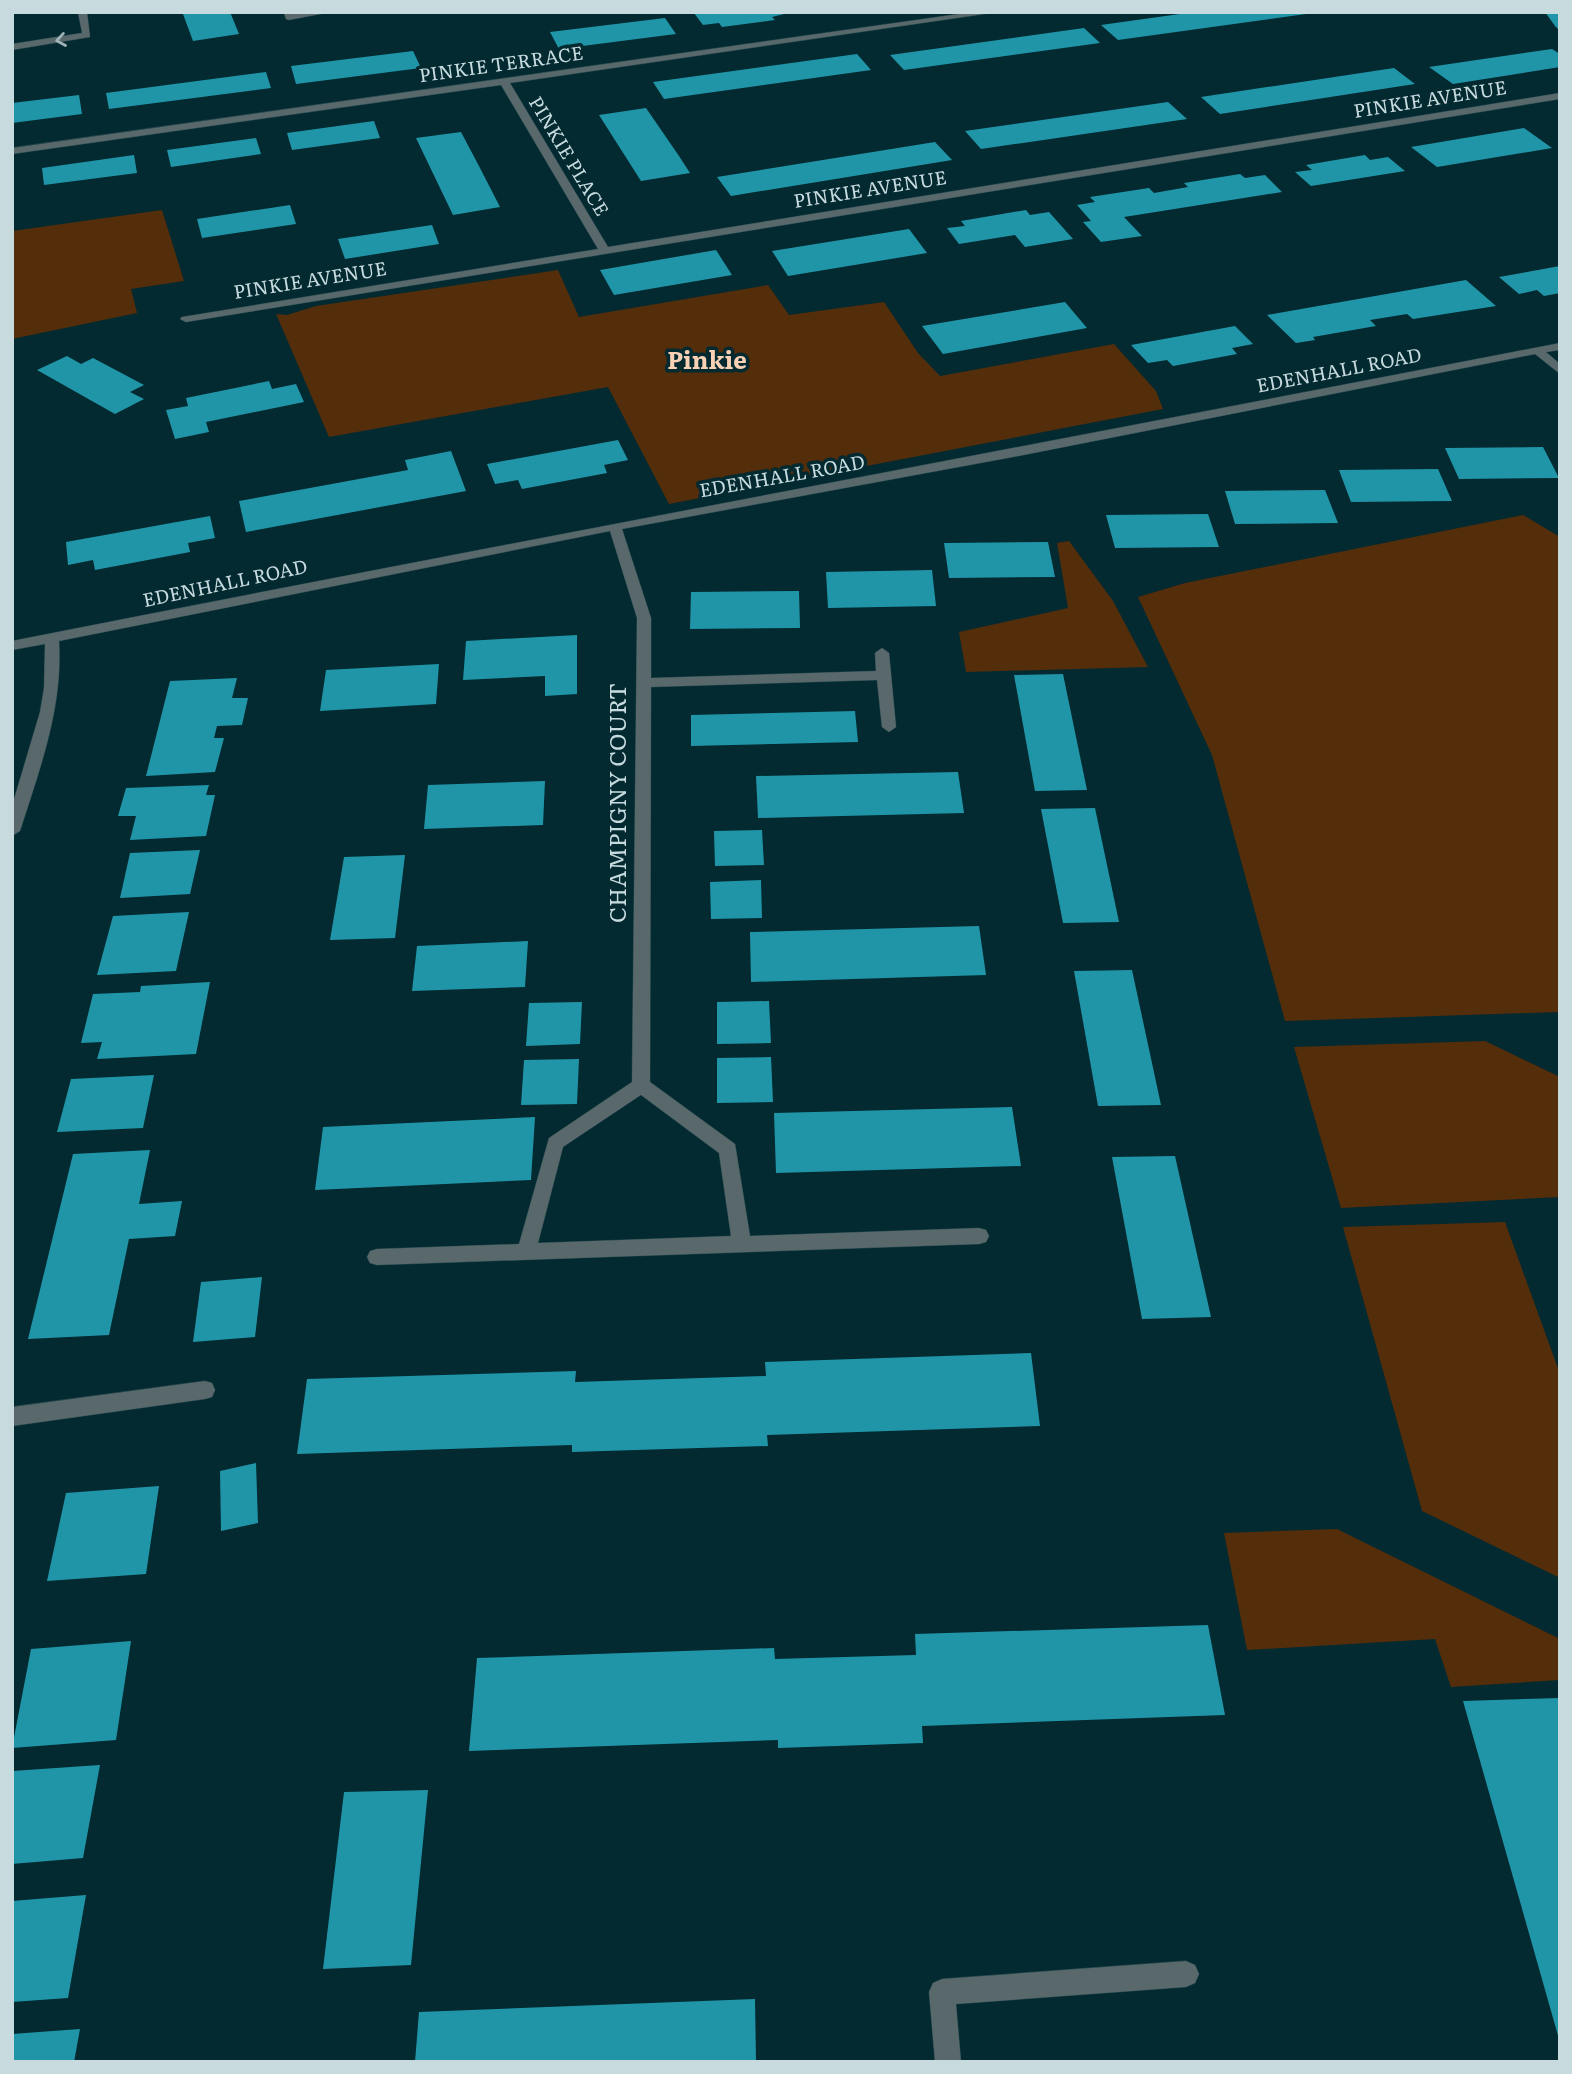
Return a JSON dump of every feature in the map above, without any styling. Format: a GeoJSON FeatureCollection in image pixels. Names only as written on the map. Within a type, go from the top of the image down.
{"type":"FeatureCollection","features":[{"type":"Feature","properties":{"kind":"street"},"geometry":{"type":"LineString","coordinates":[[12,47],[86,36],[82,12]]}},
{"type":"Feature","properties":{"kind":"street"},"geometry":{"type":"LineString","coordinates":[[288,12],[289,17],[295,18],[327,12]]}},
{"type":"Feature","properties":{"kind":"street","name":"PINKIE TERRACE"},"geometry":{"type":"LineString","coordinates":[[12,151],[994,12]]}},
{"type":"Feature","properties":{"kind":"street","name":"PINKIE PLACE"},"geometry":{"type":"LineString","coordinates":[[504,81],[604,250]]}},
{"type":"Feature","properties":{"kind":"street","name":"PINKIE AVENUE"},"geometry":{"type":"LineString","coordinates":[[186,319],[1560,96]]}},
{"type":"Feature","properties":{"kind":"street","name":"EDENHALL ROAD"},"geometry":{"type":"LineString","coordinates":[[12,646],[615,526],[1013,453],[1560,346]]}},
{"type":"Feature","properties":{"kind":"street"},"geometry":{"type":"LineString","coordinates":[[1538,351],[1560,370]]}},
{"type":"Feature","properties":{"kind":"street","name":"CHAMPIGNY COURT"},"geometry":{"type":"LineString","coordinates":[[615,526],[643,618],[641,1085]]}},
{"type":"Feature","properties":{"kind":"street"},"geometry":{"type":"LineString","coordinates":[[12,831],[51,707],[55,661],[52,639]]}},
{"type":"Feature","properties":{"kind":"street"},"geometry":{"type":"LineString","coordinates":[[882,653],[889,727]]}},
{"type":"Feature","properties":{"kind":"street"},"geometry":{"type":"LineString","coordinates":[[643,683],[884,675]]}},
{"type":"Feature","properties":{"kind":"street"},"geometry":{"type":"LineString","coordinates":[[526,1252],[555,1143],[641,1085],[728,1149],[742,1244]]}},
{"type":"Feature","properties":{"kind":"street"},"geometry":{"type":"LineString","coordinates":[[377,1257],[979,1236]]}},
{"type":"Feature","properties":{"kind":"street"},"geometry":{"type":"LineString","coordinates":[[12,1417],[205,1390]]}},
{"type":"Feature","properties":{"kind":"street"},"geometry":{"type":"LineString","coordinates":[[948,2062],[942,1992],[1186,1974]]}},
{"type":"Feature","properties":{"kind":"shaded area"},"geometry":{"type":"Polygon","coordinates":[[[162,210],[184,281],[131,289],[137,313],[12,339],[12,231],[162,210]]]}},
{"type":"Feature","properties":{"kind":"shaded area"},"geometry":{"type":"Polygon","coordinates":[[[558,270],[579,317],[768,285],[789,315],[884,302],[918,353],[940,376],[1114,344],[1156,391],[1163,409],[669,504],[608,387],[329,437],[276,314],[287,315],[316,306],[558,270]]]}},
{"type":"Feature","properties":{"kind":"shaded area"},"geometry":{"type":"Polygon","coordinates":[[[1523,515],[1560,537],[1560,1012],[1285,1021],[1212,755],[1138,597],[1185,583],[1523,515]]]}},
{"type":"Feature","properties":{"kind":"shaded area"},"geometry":{"type":"Polygon","coordinates":[[[1069,541],[1113,601],[1148,667],[966,672],[959,632],[1068,608],[1057,543],[1069,541]]]}},
{"type":"Feature","properties":{"kind":"shaded area"},"geometry":{"type":"Polygon","coordinates":[[[1485,1041],[1560,1077],[1560,1197],[1341,1208],[1294,1047],[1485,1041]]]}},
{"type":"Feature","properties":{"kind":"shaded area"},"geometry":{"type":"Polygon","coordinates":[[[1505,1222],[1560,1374],[1560,1578],[1422,1511],[1343,1227],[1505,1222]]]}},
{"type":"Feature","properties":{"kind":"shaded area"},"geometry":{"type":"Polygon","coordinates":[[[1337,1529],[1560,1639],[1560,1680],[1451,1687],[1435,1639],[1247,1650],[1224,1533],[1337,1529]]]}},
{"type":"Feature","properties":{"kind":"building"},"geometry":{"type":"Polygon","coordinates":[[[230,12],[239,34],[193,41],[183,14],[230,12]]]}},
{"type":"Feature","properties":{"kind":"building"},"geometry":{"type":"Polygon","coordinates":[[[792,12],[772,17],[775,20],[722,27],[719,23],[703,25],[694,13],[792,12]]]}},
{"type":"Feature","properties":{"kind":"building"},"geometry":{"type":"Polygon","coordinates":[[[1194,12],[1306,14],[1118,40],[1101,25],[1194,12]]]}},
{"type":"Feature","properties":{"kind":"building"},"geometry":{"type":"Polygon","coordinates":[[[1545,12],[1560,12],[1560,31],[1555,26],[1545,12]]]}},
{"type":"Feature","properties":{"kind":"building"},"geometry":{"type":"Polygon","coordinates":[[[665,18],[676,34],[559,49],[550,32],[665,18]]]}},
{"type":"Feature","properties":{"kind":"building"},"geometry":{"type":"Polygon","coordinates":[[[1084,28],[1100,43],[904,70],[890,55],[1084,28]]]}},
{"type":"Feature","properties":{"kind":"building"},"geometry":{"type":"Polygon","coordinates":[[[1552,49],[1560,54],[1560,67],[1453,84],[1429,67],[1552,49]]]}},
{"type":"Feature","properties":{"kind":"building"},"geometry":{"type":"Polygon","coordinates":[[[413,51],[421,68],[296,84],[291,66],[413,51]]]}},
{"type":"Feature","properties":{"kind":"building"},"geometry":{"type":"Polygon","coordinates":[[[857,54],[871,70],[664,99],[653,82],[857,54]]]}},
{"type":"Feature","properties":{"kind":"building"},"geometry":{"type":"Polygon","coordinates":[[[1394,68],[1415,84],[1220,114],[1201,97],[1394,68]]]}},
{"type":"Feature","properties":{"kind":"building"},"geometry":{"type":"Polygon","coordinates":[[[266,72],[271,88],[109,109],[106,93],[266,72]]]}},
{"type":"Feature","properties":{"kind":"building"},"geometry":{"type":"Polygon","coordinates":[[[79,95],[82,114],[12,123],[12,103],[79,95]]]}},
{"type":"Feature","properties":{"kind":"building"},"geometry":{"type":"Polygon","coordinates":[[[1168,102],[1187,119],[981,149],[965,131],[1168,102]]]}},
{"type":"Feature","properties":{"kind":"building"},"geometry":{"type":"Polygon","coordinates":[[[646,108],[690,173],[641,181],[599,115],[646,108]]]}},
{"type":"Feature","properties":{"kind":"building"},"geometry":{"type":"Polygon","coordinates":[[[374,121],[380,138],[292,150],[287,133],[374,121]]]}},
{"type":"Feature","properties":{"kind":"building"},"geometry":{"type":"Polygon","coordinates":[[[1524,128],[1552,148],[1437,167],[1411,147],[1524,128]]]}},
{"type":"Feature","properties":{"kind":"building"},"geometry":{"type":"Polygon","coordinates":[[[461,132],[500,207],[453,215],[416,138],[461,132]]]}},
{"type":"Feature","properties":{"kind":"building"},"geometry":{"type":"Polygon","coordinates":[[[256,138],[261,154],[171,167],[167,150],[256,138]]]}},
{"type":"Feature","properties":{"kind":"building"},"geometry":{"type":"Polygon","coordinates":[[[935,142],[952,160],[731,196],[717,177],[935,142]]]}},
{"type":"Feature","properties":{"kind":"building"},"geometry":{"type":"Polygon","coordinates":[[[134,155],[137,173],[44,185],[42,168],[134,155]]]}},
{"type":"Feature","properties":{"kind":"building"},"geometry":{"type":"Polygon","coordinates":[[[1365,155],[1370,160],[1388,157],[1405,171],[1311,186],[1295,172],[1312,170],[1306,165],[1365,155]]]}},
{"type":"Feature","properties":{"kind":"building"},"geometry":{"type":"Polygon","coordinates":[[[1240,174],[1245,178],[1265,175],[1282,192],[1124,217],[1142,236],[1101,242],[1083,222],[1091,221],[1077,205],[1095,202],[1090,197],[1149,188],[1154,193],[1188,187],[1184,183],[1240,174]]]}},
{"type":"Feature","properties":{"kind":"building"},"geometry":{"type":"Polygon","coordinates":[[[290,205],[296,224],[202,238],[197,219],[290,205]]]}},
{"type":"Feature","properties":{"kind":"building"},"geometry":{"type":"Polygon","coordinates":[[[1026,210],[1030,215],[1049,212],[1073,239],[1025,247],[1015,235],[959,244],[947,228],[965,226],[961,221],[1026,210]]]}},
{"type":"Feature","properties":{"kind":"building"},"geometry":{"type":"Polygon","coordinates":[[[432,225],[439,244],[345,259],[338,239],[432,225]]]}},
{"type":"Feature","properties":{"kind":"building"},"geometry":{"type":"Polygon","coordinates":[[[909,229],[927,253],[788,276],[772,251],[909,229]]]}},
{"type":"Feature","properties":{"kind":"building"},"geometry":{"type":"Polygon","coordinates":[[[716,250],[732,275],[614,295],[600,270],[716,250]]]}},
{"type":"Feature","properties":{"kind":"building"},"geometry":{"type":"Polygon","coordinates":[[[1560,266],[1560,293],[1544,296],[1537,290],[1519,294],[1499,277],[1560,266]]]}},
{"type":"Feature","properties":{"kind":"building"},"geometry":{"type":"Polygon","coordinates":[[[1466,280],[1496,306],[1413,319],[1407,314],[1370,320],[1376,326],[1313,337],[1315,340],[1296,343],[1267,315],[1466,280]]]}},
{"type":"Feature","properties":{"kind":"building"},"geometry":{"type":"Polygon","coordinates":[[[1065,302],[1087,328],[943,354],[922,326],[1065,302]]]}},
{"type":"Feature","properties":{"kind":"building"},"geometry":{"type":"Polygon","coordinates":[[[1235,326],[1253,344],[1232,348],[1237,354],[1173,366],[1167,360],[1148,363],[1131,345],[1235,326]]]}},
{"type":"Feature","properties":{"kind":"building"},"geometry":{"type":"Polygon","coordinates":[[[67,356],[81,364],[93,358],[144,385],[130,392],[144,399],[115,414],[37,370],[67,356]]]}},
{"type":"Feature","properties":{"kind":"building"},"geometry":{"type":"Polygon","coordinates":[[[269,381],[272,389],[296,384],[304,402],[206,422],[209,432],[175,439],[166,410],[188,406],[186,398],[269,381]]]}},
{"type":"Feature","properties":{"kind":"building"},"geometry":{"type":"Polygon","coordinates":[[[618,440],[628,460],[604,465],[607,473],[522,489],[518,480],[495,484],[487,464],[618,440]]]}},
{"type":"Feature","properties":{"kind":"building"},"geometry":{"type":"Polygon","coordinates":[[[1543,447],[1559,478],[1459,479],[1445,448],[1543,447]]]}},
{"type":"Feature","properties":{"kind":"building"},"geometry":{"type":"Polygon","coordinates":[[[451,451],[466,491],[246,532],[239,501],[408,470],[405,460],[451,451]]]}},
{"type":"Feature","properties":{"kind":"building"},"geometry":{"type":"Polygon","coordinates":[[[1438,469],[1452,501],[1351,502],[1339,470],[1438,469]]]}},
{"type":"Feature","properties":{"kind":"building"},"geometry":{"type":"Polygon","coordinates":[[[1325,490],[1338,523],[1235,524],[1225,491],[1325,490]]]}},
{"type":"Feature","properties":{"kind":"building"},"geometry":{"type":"Polygon","coordinates":[[[1208,514],[1219,547],[1115,548],[1106,515],[1208,514]]]}},
{"type":"Feature","properties":{"kind":"building"},"geometry":{"type":"Polygon","coordinates":[[[210,516],[215,538],[188,543],[190,552],[95,570],[93,560],[68,565],[66,542],[210,516]]]}},
{"type":"Feature","properties":{"kind":"building"},"geometry":{"type":"Polygon","coordinates":[[[1048,542],[1055,577],[949,578],[944,543],[1048,542]]]}},
{"type":"Feature","properties":{"kind":"building"},"geometry":{"type":"Polygon","coordinates":[[[932,570],[936,606],[828,608],[826,572],[932,570]]]}},
{"type":"Feature","properties":{"kind":"building"},"geometry":{"type":"Polygon","coordinates":[[[799,591],[800,628],[690,629],[691,592],[799,591]]]}},
{"type":"Feature","properties":{"kind":"building"},"geometry":{"type":"Polygon","coordinates":[[[577,635],[577,694],[545,696],[545,676],[463,680],[466,641],[577,635]]]}},
{"type":"Feature","properties":{"kind":"building"},"geometry":{"type":"Polygon","coordinates":[[[439,664],[436,704],[320,711],[326,670],[439,664]]]}},
{"type":"Feature","properties":{"kind":"building"},"geometry":{"type":"Polygon","coordinates":[[[1063,674],[1087,790],[1035,791],[1014,675],[1063,674]]]}},
{"type":"Feature","properties":{"kind":"building"},"geometry":{"type":"Polygon","coordinates":[[[237,678],[232,698],[248,698],[242,725],[217,726],[214,738],[224,738],[215,772],[146,776],[170,681],[237,678]]]}},
{"type":"Feature","properties":{"kind":"building"},"geometry":{"type":"Polygon","coordinates":[[[855,711],[858,742],[691,746],[691,715],[855,711]]]}},
{"type":"Feature","properties":{"kind":"building"},"geometry":{"type":"Polygon","coordinates":[[[958,772],[964,813],[758,818],[756,776],[958,772]]]}},
{"type":"Feature","properties":{"kind":"building"},"geometry":{"type":"Polygon","coordinates":[[[545,781],[543,825],[424,829],[428,785],[545,781]]]}},
{"type":"Feature","properties":{"kind":"building"},"geometry":{"type":"Polygon","coordinates":[[[209,785],[206,795],[215,795],[206,836],[130,840],[136,816],[118,816],[126,788],[209,785]]]}},
{"type":"Feature","properties":{"kind":"building"},"geometry":{"type":"Polygon","coordinates":[[[1095,808],[1119,922],[1063,923],[1041,809],[1095,808]]]}},
{"type":"Feature","properties":{"kind":"building"},"geometry":{"type":"Polygon","coordinates":[[[762,830],[764,865],[715,866],[714,831],[762,830]]]}},
{"type":"Feature","properties":{"kind":"building"},"geometry":{"type":"Polygon","coordinates":[[[200,850],[190,894],[120,898],[130,853],[200,850]]]}},
{"type":"Feature","properties":{"kind":"building"},"geometry":{"type":"Polygon","coordinates":[[[405,855],[395,938],[330,940],[344,857],[405,855]]]}},
{"type":"Feature","properties":{"kind":"building"},"geometry":{"type":"Polygon","coordinates":[[[761,880],[762,918],[711,919],[710,882],[761,880]]]}},
{"type":"Feature","properties":{"kind":"building"},"geometry":{"type":"Polygon","coordinates":[[[189,912],[176,971],[97,975],[113,916],[189,912]]]}},
{"type":"Feature","properties":{"kind":"building"},"geometry":{"type":"Polygon","coordinates":[[[979,926],[986,975],[751,982],[750,932],[979,926]]]}},
{"type":"Feature","properties":{"kind":"building"},"geometry":{"type":"Polygon","coordinates":[[[528,941],[525,987],[412,991],[417,946],[528,941]]]}},
{"type":"Feature","properties":{"kind":"building"},"geometry":{"type":"Polygon","coordinates":[[[1132,970],[1161,1105],[1098,1106],[1074,971],[1132,970]]]}},
{"type":"Feature","properties":{"kind":"building"},"geometry":{"type":"Polygon","coordinates":[[[210,982],[196,1054],[97,1059],[102,1042],[81,1043],[93,994],[140,992],[141,986],[210,982]]]}},
{"type":"Feature","properties":{"kind":"building"},"geometry":{"type":"Polygon","coordinates":[[[769,1001],[771,1043],[717,1044],[717,1002],[769,1001]]]}},
{"type":"Feature","properties":{"kind":"building"},"geometry":{"type":"Polygon","coordinates":[[[582,1002],[580,1044],[526,1046],[529,1003],[582,1002]]]}},
{"type":"Feature","properties":{"kind":"building"},"geometry":{"type":"Polygon","coordinates":[[[771,1057],[773,1102],[717,1103],[717,1058],[771,1057]]]}},
{"type":"Feature","properties":{"kind":"building"},"geometry":{"type":"Polygon","coordinates":[[[579,1059],[577,1104],[521,1105],[524,1060],[579,1059]]]}},
{"type":"Feature","properties":{"kind":"building"},"geometry":{"type":"Polygon","coordinates":[[[154,1075],[143,1128],[57,1132],[71,1079],[154,1075]]]}},
{"type":"Feature","properties":{"kind":"building"},"geometry":{"type":"Polygon","coordinates":[[[1012,1107],[1021,1166],[776,1173],[774,1113],[1012,1107]]]}},
{"type":"Feature","properties":{"kind":"building"},"geometry":{"type":"Polygon","coordinates":[[[535,1117],[531,1180],[315,1190],[323,1127],[535,1117]]]}},
{"type":"Feature","properties":{"kind":"building"},"geometry":{"type":"Polygon","coordinates":[[[150,1150],[139,1204],[182,1201],[175,1236],[129,1239],[109,1335],[28,1339],[73,1154],[150,1150]]]}},
{"type":"Feature","properties":{"kind":"building"},"geometry":{"type":"Polygon","coordinates":[[[1175,1156],[1211,1317],[1142,1319],[1112,1157],[1175,1156]]]}},
{"type":"Feature","properties":{"kind":"building"},"geometry":{"type":"Polygon","coordinates":[[[262,1277],[255,1337],[193,1342],[201,1282],[262,1277]]]}},
{"type":"Feature","properties":{"kind":"building"},"geometry":{"type":"Polygon","coordinates":[[[1031,1353],[1040,1426],[767,1435],[768,1446],[572,1452],[572,1445],[297,1454],[307,1379],[576,1371],[575,1382],[766,1376],[765,1362],[1031,1353]]]}},
{"type":"Feature","properties":{"kind":"building"},"geometry":{"type":"Polygon","coordinates":[[[256,1463],[258,1523],[221,1531],[220,1471],[256,1463]]]}},
{"type":"Feature","properties":{"kind":"building"},"geometry":{"type":"Polygon","coordinates":[[[159,1486],[146,1574],[47,1581],[66,1493],[159,1486]]]}},
{"type":"Feature","properties":{"kind":"building"},"geometry":{"type":"Polygon","coordinates":[[[1208,1625],[1225,1715],[922,1726],[923,1743],[778,1748],[778,1740],[469,1751],[477,1658],[774,1648],[775,1659],[916,1655],[915,1634],[1208,1625]]]}},
{"type":"Feature","properties":{"kind":"building"},"geometry":{"type":"Polygon","coordinates":[[[131,1641],[116,1740],[12,1748],[31,1649],[131,1641]]]}},
{"type":"Feature","properties":{"kind":"building"},"geometry":{"type":"Polygon","coordinates":[[[1560,1698],[1560,2039],[1559,2039],[1463,1701],[1560,1698]]]}},
{"type":"Feature","properties":{"kind":"building"},"geometry":{"type":"Polygon","coordinates":[[[100,1765],[83,1858],[12,1864],[12,1771],[100,1765]]]}},
{"type":"Feature","properties":{"kind":"building"},"geometry":{"type":"Polygon","coordinates":[[[428,1790],[411,1965],[323,1969],[344,1792],[428,1790]]]}},
{"type":"Feature","properties":{"kind":"building"},"geometry":{"type":"Polygon","coordinates":[[[86,1895],[68,1998],[12,2002],[12,1901],[86,1895]]]}},
{"type":"Feature","properties":{"kind":"building"},"geometry":{"type":"Polygon","coordinates":[[[755,1999],[756,2062],[415,2062],[419,2012],[755,1999]]]}},
{"type":"Feature","properties":{"kind":"building"},"geometry":{"type":"Polygon","coordinates":[[[80,2029],[74,2062],[12,2062],[12,2034],[80,2029]]]}},
{"type":"Feature","properties":{"kind":"district","name":"Pinkie"},"geometry":{"type":"Point","coordinates":[707,361]}}]}
